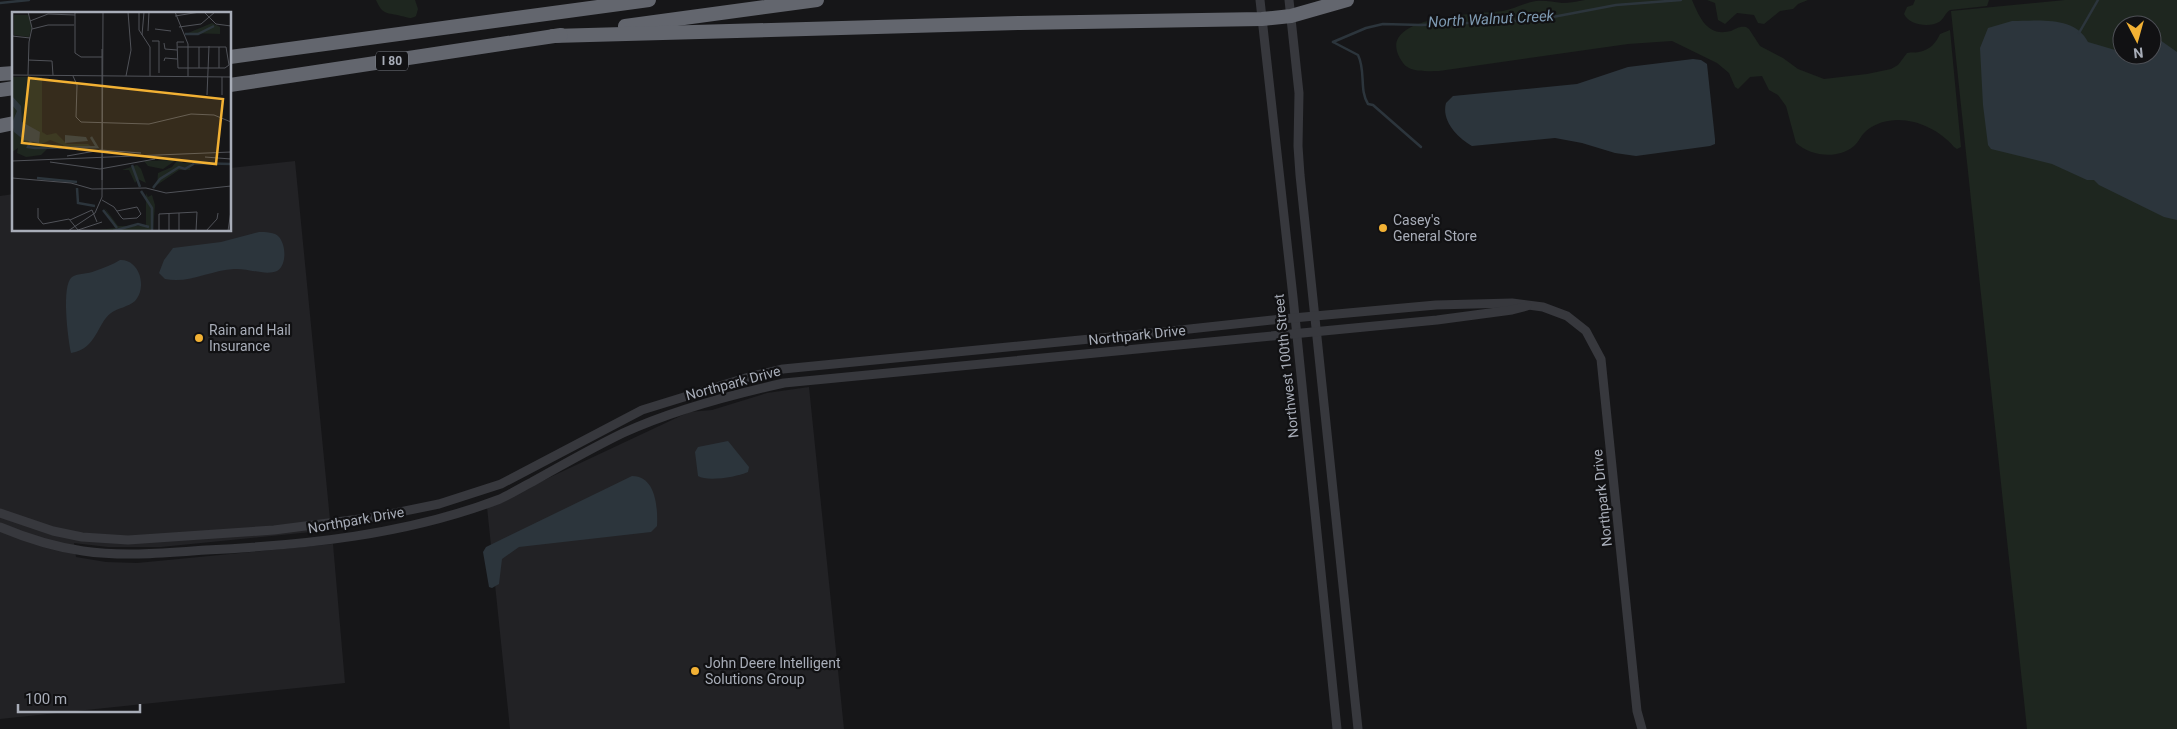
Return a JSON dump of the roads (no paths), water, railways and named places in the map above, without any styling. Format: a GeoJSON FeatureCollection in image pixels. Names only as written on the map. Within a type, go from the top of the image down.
{"type":"FeatureCollection","features":[{"type":"Feature","properties":{"kind":"highway"},"geometry":{"type":"LineString","coordinates":[[551,14],[615,0]]}},
{"type":"Feature","properties":{"kind":"highway","name":"I 80"},"geometry":{"type":"LineString","coordinates":[[231,57],[649,0]]}},
{"type":"Feature","properties":{"kind":"highway","name":"I 80"},"geometry":{"type":"LineString","coordinates":[[231,85],[553,36],[817,0]]}},
{"type":"Feature","properties":{"kind":"highway"},"geometry":{"type":"LineString","coordinates":[[553,36],[1020,23],[1262,19],[1291,16],[1347,0]]}},
{"type":"Feature","properties":{"kind":"street","name":"Northwest 100th Street"},"geometry":{"type":"LineString","coordinates":[[1260,0],[1337,729]]}},
{"type":"Feature","properties":{"kind":"street"},"geometry":{"type":"LineString","coordinates":[[1289,0],[1299,93],[1299,163],[1358,729]]}},
{"type":"Feature","properties":{"kind":"street","name":"Northpark Drive"},"geometry":{"type":"LineString","coordinates":[[0,513],[53,531],[82,537],[128,540],[328,525],[439,504],[501,484],[620,420],[665,402],[752,376],[783,369],[1295,318],[1436,306],[1512,303],[1555,310],[1577,322],[1593,340],[1601,359],[1636,711],[1642,729]]}},
{"type":"Feature","properties":{"kind":"street","name":"Northpark Drive"},"geometry":{"type":"LineString","coordinates":[[0,526],[54,545],[82,551],[128,554],[275,546],[376,532],[443,518],[502,498],[621,434],[648,422],[752,390],[784,383],[1092,354],[1296,332],[1437,320],[1529,306]]}},
{"type":"Feature","properties":{"kind":"street"},"geometry":{"type":"LineString","coordinates":[[1090,339],[1092,354]]}},
{"type":"Feature","properties":{"kind":"street"},"geometry":{"type":"LineString","coordinates":[[859,361],[860,376]]}},
{"type":"Feature","properties":{"kind":"street"},"geometry":{"type":"LineString","coordinates":[[439,504],[443,518]]}},
{"type":"Feature","properties":{"kind":"waterway"},"geometry":{"type":"LineString","coordinates":[[0,3],[29,0]]}},
{"type":"Feature","properties":{"kind":"waterway","name":"North Walnut Creek"},"geometry":{"type":"LineString","coordinates":[[1333,42],[1366,28],[1383,24],[1421,25],[1537,20],[1616,5],[1681,0]]}},
{"type":"Feature","properties":{"kind":"waterway","name":"North Walnut Creek"},"geometry":{"type":"LineString","coordinates":[[2079,33],[2098,0]]}},
{"type":"Feature","properties":{"kind":"waterway"},"geometry":{"type":"LineString","coordinates":[[1333,42],[1358,55],[1362,67],[1365,99],[1368,104],[1373,105],[1421,147]]}},
{"type":"Feature","properties":{"kind":"place","name":"Casey's General Store"},"geometry":{"type":"Point","coordinates":[1383,228]}},
{"type":"Feature","properties":{"kind":"place","name":"Rain and Hail Insurance"},"geometry":{"type":"Point","coordinates":[199,338]}},
{"type":"Feature","properties":{"kind":"place","name":"John Deere Intelligent Solutions Group"},"geometry":{"type":"Point","coordinates":[695,671]}}]}
